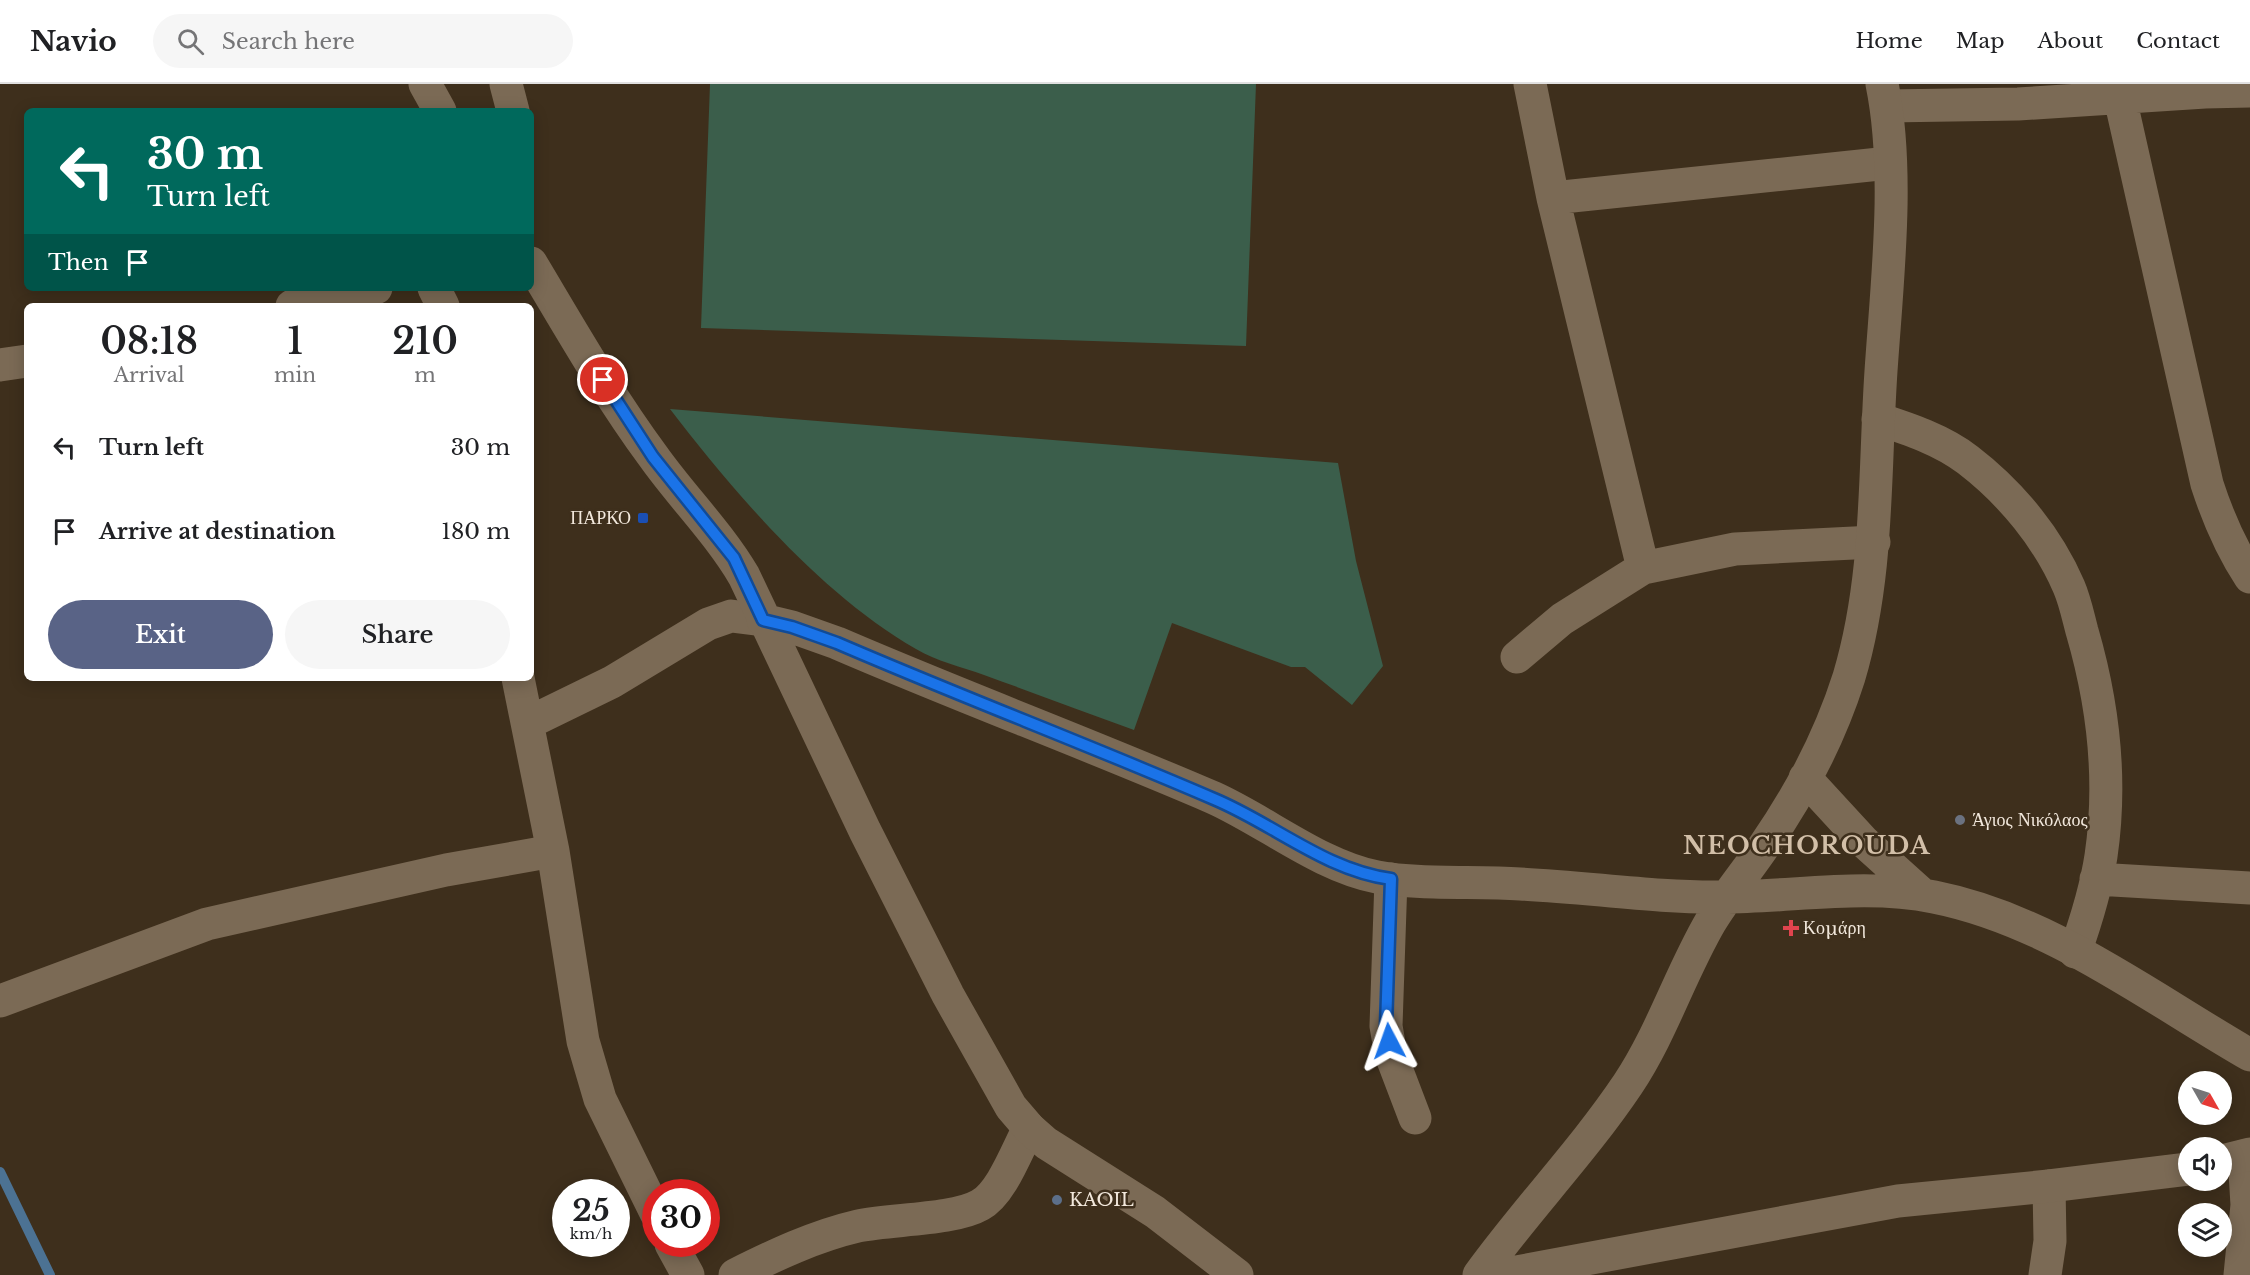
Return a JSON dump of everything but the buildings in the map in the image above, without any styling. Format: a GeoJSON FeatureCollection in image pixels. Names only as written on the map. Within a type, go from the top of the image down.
{"type":"FeatureCollection","features":[{"type":"Feature","properties":{"kind":"street"},"geometry":{"type":"LineString","coordinates":[[506,84],[512,108]]}},
{"type":"Feature","properties":{"kind":"street"},"geometry":{"type":"LineString","coordinates":[[1530,84],[1553,198],[1643,568]]}},
{"type":"Feature","properties":{"kind":"street"},"geometry":{"type":"LineString","coordinates":[[1479,1275],[1628,1085],[1643,1061],[1711,922],[1764,846],[1805,778],[1828,732],[1848,677],[1861,630],[1874,542],[1878,419],[1888,279],[1890,163],[1885,95],[2018,104],[2250,91]]}},
{"type":"Feature","properties":{"kind":"street"},"geometry":{"type":"LineString","coordinates":[[2120,98],[2207,484],[2216,514],[2234,553],[2250,577]]}},
{"type":"Feature","properties":{"kind":"street"},"geometry":{"type":"LineString","coordinates":[[1553,198],[1890,163]]}},
{"type":"Feature","properties":{"kind":"street"},"geometry":{"type":"LineString","coordinates":[[534,268],[646,447],[734,558],[922,944],[1011,1107],[1029,1128],[1070,1159],[1155,1212],[1237,1275]]}},
{"type":"Feature","properties":{"kind":"street"},"geometry":{"type":"LineString","coordinates":[[306,303],[362,291]]}},
{"type":"Feature","properties":{"kind":"street"},"geometry":{"type":"LineString","coordinates":[[0,365],[24,361]]}},
{"type":"Feature","properties":{"kind":"street"},"geometry":{"type":"LineString","coordinates":[[1878,419],[1945,445],[1967,459],[1987,476],[2025,515],[2042,537],[2069,588],[2089,654],[2104,746],[2106,779],[2104,832],[2096,879],[2075,952]]}},
{"type":"Feature","properties":{"kind":"street"},"geometry":{"type":"LineString","coordinates":[[1517,657],[1562,619],[1643,568],[1735,549],[1874,542]]}},
{"type":"Feature","properties":{"kind":"street"},"geometry":{"type":"LineString","coordinates":[[528,723],[612,682],[708,624],[731,616],[763,620],[792,627],[837,643],[1127,761],[1217,800],[1327,860],[1359,873],[1391,879],[1524,884],[1684,897],[1866,892],[1923,895],[1972,906],[2015,921],[2075,952],[2250,1055]]}},
{"type":"Feature","properties":{"kind":"street"},"geometry":{"type":"LineString","coordinates":[[519,681],[553,851],[575,1002],[592,1075],[600,1099],[642,1184]]}},
{"type":"Feature","properties":{"kind":"street"},"geometry":{"type":"LineString","coordinates":[[1805,778],[1863,842],[1923,895]]}},
{"type":"Feature","properties":{"kind":"street"},"geometry":{"type":"LineString","coordinates":[[0,1001],[207,924],[446,870],[553,851]]}},
{"type":"Feature","properties":{"kind":"street"},"geometry":{"type":"LineString","coordinates":[[1391,879],[1386,1026],[1391,1055],[1415,1118]]}},
{"type":"Feature","properties":{"kind":"street"},"geometry":{"type":"LineString","coordinates":[[2096,879],[2250,888]]}},
{"type":"Feature","properties":{"kind":"street"},"geometry":{"type":"LineString","coordinates":[[735,1275],[820,1236],[861,1226],[961,1212],[979,1206],[995,1191],[1029,1128]]}},
{"type":"Feature","properties":{"kind":"street"},"geometry":{"type":"LineString","coordinates":[[2239,1157],[2247,1205],[2240,1275]]}},
{"type":"Feature","properties":{"kind":"street"},"geometry":{"type":"LineString","coordinates":[[1500,1275],[1898,1201],[2049,1186],[2178,1169]]}},
{"type":"Feature","properties":{"kind":"street"},"geometry":{"type":"LineString","coordinates":[[2045,1275],[2050,1241],[2049,1186]]}},
{"type":"Feature","properties":{"kind":"street"},"geometry":{"type":"LineString","coordinates":[[678,1257],[688,1275]]}},
{"type":"Feature","properties":{"kind":"green space"},"geometry":{"type":"Polygon","coordinates":[[[710,84],[1256,84],[1246,346],[701,328],[710,84]]]}},
{"type":"Feature","properties":{"kind":"green space"},"geometry":{"type":"Polygon","coordinates":[[[670,409],[1338,463],[1356,561],[1383,666],[1352,705],[1305,667],[1291,667],[1172,623],[1134,730],[941,660],[916,649],[881,627],[847,601],[782,541],[695,442],[670,409]]]}},
{"type":"Feature","properties":{"kind":"waterway"},"geometry":{"type":"LineString","coordinates":[[0,1172],[50,1275]]}},
{"type":"Feature","properties":{"kind":"place","name":"ΠΑΡΚΟ"},"geometry":{"type":"Point","coordinates":[643,518]}},
{"type":"Feature","properties":{"kind":"place","name":"Άγιος Νικόλαος"},"geometry":{"type":"Point","coordinates":[1960,820]}},
{"type":"Feature","properties":{"kind":"place","name":"Κομάρη"},"geometry":{"type":"Point","coordinates":[1791,928]}},
{"type":"Feature","properties":{"kind":"place","name":"KAOIL"},"geometry":{"type":"Point","coordinates":[1057,1200]}},
{"type":"Feature","properties":{"kind":"district","name":"NEOCHOROUDA"},"geometry":{"type":"Point","coordinates":[1807,845]}},
{"type":"Feature","properties":{"kind":"route"},"geometry":{"type":"LineString","coordinates":[[603,380],[653,457],[734,558],[763,620],[773,621],[837,643],[908,674],[1127,761],[1217,800],[1327,860],[1359,873],[1391,879],[1386,1026],[1389,1041]]}}]}
